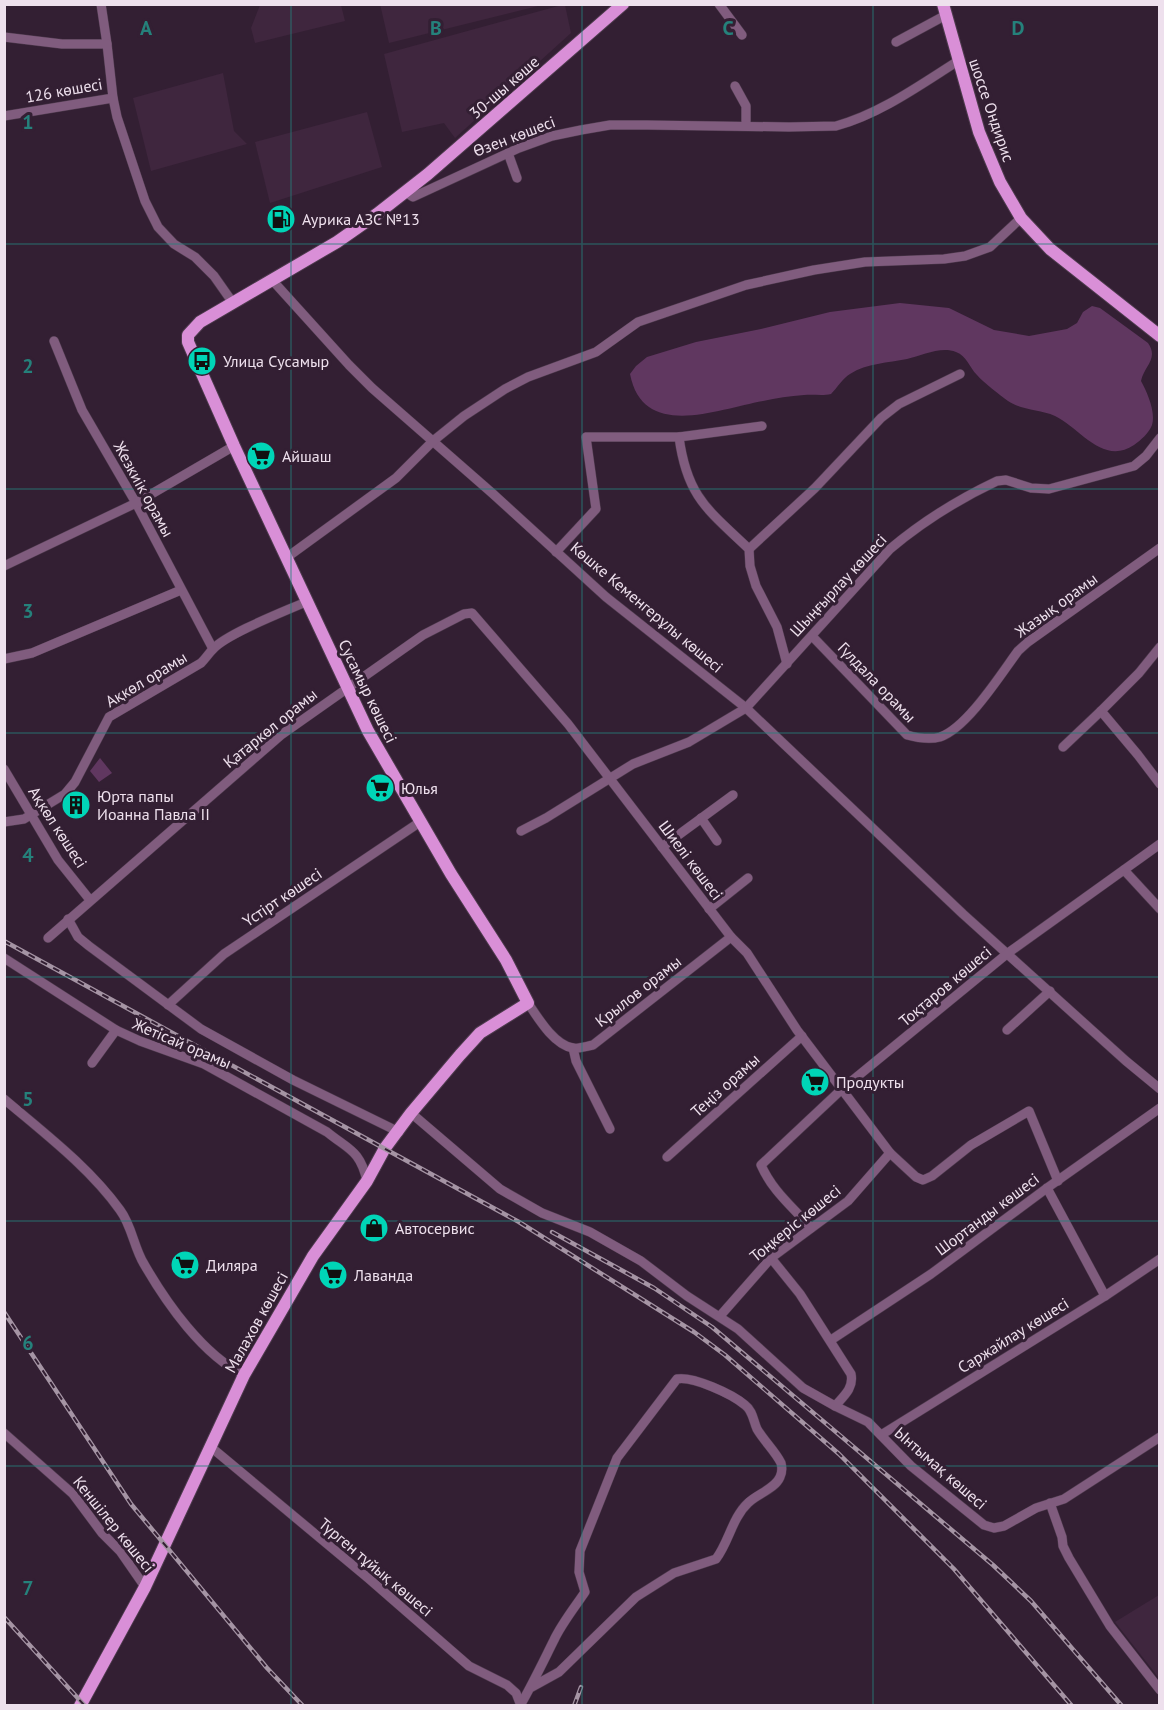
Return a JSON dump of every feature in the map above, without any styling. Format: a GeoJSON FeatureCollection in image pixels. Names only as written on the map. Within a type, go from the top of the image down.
{"type":"FeatureCollection","features":[{"type":"Feature","properties":{"kind":"main road","name":"30-шы көше"},"geometry":{"type":"LineString","coordinates":[[405,192],[623,4]]}},
{"type":"Feature","properties":{"kind":"main road","name":"шоссе Ондирис"},"geometry":{"type":"LineString","coordinates":[[945,10],[979,132],[1000,182],[1021,218],[1050,249],[1160,336]]}},
{"type":"Feature","properties":{"kind":"main road","name":"Өзен көшесі"},"geometry":{"type":"LineString","coordinates":[[188,335],[200,322],[337,242],[405,192]]}},
{"type":"Feature","properties":{"kind":"main road","name":"Сусамыр көшесі"},"geometry":{"type":"LineString","coordinates":[[188,335],[188,342],[234,446],[368,731],[420,822],[506,960],[528,1003]]}},
{"type":"Feature","properties":{"kind":"main road","name":"Малахов көшесі"},"geometry":{"type":"LineString","coordinates":[[80,1706],[145,1587],[212,1449],[244,1375],[313,1256],[411,1113],[480,1033],[528,1003]]}},
{"type":"Feature","properties":{"kind":"street","name":"126 көшесі"},"geometry":{"type":"LineString","coordinates":[[4,116],[113,98],[101,4]]}},
{"type":"Feature","properties":{"kind":"street"},"geometry":{"type":"LineString","coordinates":[[719,4],[742,35]]}},
{"type":"Feature","properties":{"kind":"street"},"geometry":{"type":"LineString","coordinates":[[896,42],[945,10]]}},
{"type":"Feature","properties":{"kind":"street"},"geometry":{"type":"LineString","coordinates":[[4,37],[62,44],[107,44]]}},
{"type":"Feature","properties":{"kind":"street","name":"Өзен көшесі"},"geometry":{"type":"LineString","coordinates":[[405,192],[413,197],[508,153],[552,136],[610,125],[823,127],[852,122],[906,94],[958,61]]}},
{"type":"Feature","properties":{"kind":"street"},"geometry":{"type":"LineString","coordinates":[[735,86],[746,106],[746,126]]}},
{"type":"Feature","properties":{"kind":"street"},"geometry":{"type":"LineString","coordinates":[[113,98],[117,117],[145,201],[158,227],[174,244],[195,257],[214,276],[233,303]]}},
{"type":"Feature","properties":{"kind":"street"},"geometry":{"type":"LineString","coordinates":[[508,153],[517,178]]}},
{"type":"Feature","properties":{"kind":"street"},"geometry":{"type":"LineString","coordinates":[[286,558],[396,478],[433,441],[464,416],[505,389],[546,369],[596,352],[638,322],[746,285],[814,270],[865,262],[965,256],[990,247],[1021,218]]}},
{"type":"Feature","properties":{"kind":"street","name":"Көшке Кеменгерұлы көшесі"},"geometry":{"type":"LineString","coordinates":[[273,280],[372,388],[606,597],[746,708],[946,897],[1126,1062],[1160,1089]]}},
{"type":"Feature","properties":{"kind":"street","name":"Жезкиік орамы"},"geometry":{"type":"LineString","coordinates":[[54,341],[82,410],[136,503],[213,649]]}},
{"type":"Feature","properties":{"kind":"street"},"geometry":{"type":"LineString","coordinates":[[749,549],[815,488],[881,418],[899,404],[960,374]]}},
{"type":"Feature","properties":{"kind":"street"},"geometry":{"type":"LineString","coordinates":[[556,552],[596,509],[586,437],[679,437],[762,426]]}},
{"type":"Feature","properties":{"kind":"street"},"geometry":{"type":"LineString","coordinates":[[679,437],[687,475],[697,497],[749,549],[750,566],[764,603],[777,627],[787,664]]}},
{"type":"Feature","properties":{"kind":"street","name":"Шыңғырлау көшесі"},"geometry":{"type":"LineString","coordinates":[[746,708],[890,549],[906,535],[974,492],[997,481],[1006,480],[1031,488],[1049,489],[1134,465],[1146,456],[1160,438]]}},
{"type":"Feature","properties":{"kind":"street"},"geometry":{"type":"LineString","coordinates":[[4,566],[136,503],[234,446]]}},
{"type":"Feature","properties":{"kind":"street","name":"Жазық орамы"},"geometry":{"type":"LineString","coordinates":[[926,739],[940,737],[961,724],[1018,651],[1028,642],[1160,548]]}},
{"type":"Feature","properties":{"kind":"street"},"geometry":{"type":"LineString","coordinates":[[4,659],[32,653],[181,590]]}},
{"type":"Feature","properties":{"kind":"street","name":"Ақкөл орамы"},"geometry":{"type":"LineString","coordinates":[[4,822],[24,819],[65,794],[75,782],[110,717],[201,663],[213,649],[233,636],[308,601]]}},
{"type":"Feature","properties":{"kind":"street","name":"Шиелі көшесі"},"geometry":{"type":"LineString","coordinates":[[447,621],[472,613],[567,724],[731,937],[757,966],[763,979],[802,1036],[890,1153],[916,1177],[923,1180],[932,1176],[971,1145],[1029,1111],[1058,1180]]}},
{"type":"Feature","properties":{"kind":"street","name":"Қатаркөл орамы"},"geometry":{"type":"LineString","coordinates":[[48,938],[281,735],[347,687],[447,621]]}},
{"type":"Feature","properties":{"kind":"street","name":"Гүлдала орамы"},"geometry":{"type":"LineString","coordinates":[[812,636],[908,735],[926,739]]}},
{"type":"Feature","properties":{"kind":"street"},"geometry":{"type":"LineString","coordinates":[[1063,747],[1139,673],[1160,646]]}},
{"type":"Feature","properties":{"kind":"street"},"geometry":{"type":"LineString","coordinates":[[521,831],[546,818],[609,777],[633,764],[689,742],[746,708]]}},
{"type":"Feature","properties":{"kind":"street"},"geometry":{"type":"LineString","coordinates":[[1101,711],[1160,784]]}},
{"type":"Feature","properties":{"kind":"street","name":"Ақкөл көшесі"},"geometry":{"type":"LineString","coordinates":[[4,769],[58,860],[90,900]]}},
{"type":"Feature","properties":{"kind":"street"},"geometry":{"type":"LineString","coordinates":[[662,847],[733,795]]}},
{"type":"Feature","properties":{"kind":"street"},"geometry":{"type":"LineString","coordinates":[[701,818],[717,841]]}},
{"type":"Feature","properties":{"kind":"street","name":"Үстірт көшесі"},"geometry":{"type":"LineString","coordinates":[[168,1005],[224,954],[420,822]]}},
{"type":"Feature","properties":{"kind":"street","name":"Тоқтаров көшесі"},"geometry":{"type":"LineString","coordinates":[[812,1228],[779,1196],[767,1179],[761,1165],[842,1089],[1008,952],[1160,844]]}},
{"type":"Feature","properties":{"kind":"street"},"geometry":{"type":"LineString","coordinates":[[1124,870],[1160,909]]}},
{"type":"Feature","properties":{"kind":"street"},"geometry":{"type":"LineString","coordinates":[[710,909],[748,878]]}},
{"type":"Feature","properties":{"kind":"street"},"geometry":{"type":"LineString","coordinates":[[68,919],[78,937],[201,1029],[293,1080],[399,1132]]}},
{"type":"Feature","properties":{"kind":"street","name":"Крылов орамы"},"geometry":{"type":"LineString","coordinates":[[573,1048],[593,1045],[605,1038],[731,937]]}},
{"type":"Feature","properties":{"kind":"street","name":"Жетісай орамы"},"geometry":{"type":"LineString","coordinates":[[4,958],[116,1030],[204,1064],[327,1132],[342,1145],[351,1148],[363,1163],[367,1180]]}},
{"type":"Feature","properties":{"kind":"street"},"geometry":{"type":"LineString","coordinates":[[1007,1030],[1050,990]]}},
{"type":"Feature","properties":{"kind":"street","name":"Сусамыр көшесі"},"geometry":{"type":"LineString","coordinates":[[528,1003],[542,1026],[558,1041],[573,1048]]}},
{"type":"Feature","properties":{"kind":"street"},"geometry":{"type":"LineString","coordinates":[[92,1063],[116,1030]]}},
{"type":"Feature","properties":{"kind":"street","name":"Теңіз орамы"},"geometry":{"type":"LineString","coordinates":[[667,1157],[802,1036]]}},
{"type":"Feature","properties":{"kind":"street"},"geometry":{"type":"LineString","coordinates":[[573,1048],[576,1061],[610,1129]]}},
{"type":"Feature","properties":{"kind":"street"},"geometry":{"type":"LineString","coordinates":[[4,1099],[96,1181],[122,1212],[144,1263],[162,1293],[207,1347],[227,1367],[244,1375]]}},
{"type":"Feature","properties":{"kind":"street","name":"Шортанды көшесі"},"geometry":{"type":"LineString","coordinates":[[831,1340],[932,1275],[1047,1188],[1160,1108]]}},
{"type":"Feature","properties":{"kind":"street","name":"Ынтымақ көшесі"},"geometry":{"type":"LineString","coordinates":[[411,1113],[500,1189],[542,1213],[590,1232],[623,1249],[687,1296],[738,1329],[803,1388],[868,1422],[911,1466],[984,1525],[994,1528],[1004,1526],[1036,1508],[1064,1499],[1160,1437]]}},
{"type":"Feature","properties":{"kind":"street","name":"Тоңкерiс көшесі"},"geometry":{"type":"LineString","coordinates":[[720,1316],[771,1258],[848,1201],[890,1153]]}},
{"type":"Feature","properties":{"kind":"street"},"geometry":{"type":"LineString","coordinates":[[1047,1188],[1105,1296]]}},
{"type":"Feature","properties":{"kind":"street"},"geometry":{"type":"LineString","coordinates":[[771,1258],[800,1294],[851,1374],[850,1389],[835,1406]]}},
{"type":"Feature","properties":{"kind":"street","name":"Саржайлау көшесі"},"geometry":{"type":"LineString","coordinates":[[881,1435],[1105,1296],[1160,1259]]}},
{"type":"Feature","properties":{"kind":"street"},"geometry":{"type":"LineString","coordinates":[[521,1705],[554,1638],[585,1592],[579,1572],[580,1551],[617,1458],[677,1379],[684,1378],[708,1386],[745,1405],[780,1463],[782,1470],[780,1478],[748,1502],[716,1559],[674,1573],[636,1597],[559,1672],[530,1688]]}},
{"type":"Feature","properties":{"kind":"street","name":"Кеншілер көшесі"},"geometry":{"type":"LineString","coordinates":[[4,1433],[73,1494],[102,1533],[120,1551],[145,1587]]}},
{"type":"Feature","properties":{"kind":"street","name":"Түрген тұйық көшесі"},"geometry":{"type":"LineString","coordinates":[[212,1449],[368,1578],[469,1666],[507,1685],[516,1693],[521,1705]]}},
{"type":"Feature","properties":{"kind":"street"},"geometry":{"type":"LineString","coordinates":[[1050,1503],[1069,1558],[1110,1626],[1160,1690]]}},
{"type":"Feature","properties":{"kind":"shaded area"},"geometry":{"type":"Polygon","coordinates":[[[380,4],[542,4],[542,5],[389,43],[380,4]]]}},
{"type":"Feature","properties":{"kind":"shaded area"},"geometry":{"type":"Polygon","coordinates":[[[260,5],[341,5],[345,21],[255,43],[251,28],[260,5]]]}},
{"type":"Feature","properties":{"kind":"shaded area"},"geometry":{"type":"Polygon","coordinates":[[[565,5],[571,33],[455,138],[444,123],[402,132],[384,54],[565,5]]]}},
{"type":"Feature","properties":{"kind":"shaded area"},"geometry":{"type":"Polygon","coordinates":[[[223,73],[234,131],[247,144],[151,171],[133,98],[223,73]]]}},
{"type":"Feature","properties":{"kind":"shaded area"},"geometry":{"type":"Polygon","coordinates":[[[367,112],[382,167],[270,203],[255,142],[367,112]]]}},
{"type":"Feature","properties":{"kind":"shaded area"},"geometry":{"type":"Polygon","coordinates":[[[900,303],[949,308],[994,330],[1029,336],[1067,329],[1077,323],[1083,312],[1092,306],[1100,308],[1148,343],[1151,349],[1151,358],[1141,381],[1152,408],[1151,428],[1134,445],[1123,450],[1112,451],[1102,448],[1055,416],[1020,407],[1008,401],[974,372],[963,356],[950,350],[857,370],[847,376],[831,394],[783,397],[705,414],[684,416],[666,414],[650,408],[638,395],[630,374],[647,357],[696,342],[830,312],[900,303]]]}},
{"type":"Feature","properties":{"kind":"shaded area"},"geometry":{"type":"Polygon","coordinates":[[[100,758],[112,773],[99,782],[90,771],[100,758]]]}},
{"type":"Feature","properties":{"kind":"shaded area"},"geometry":{"type":"Polygon","coordinates":[[[1159,1595],[1159,1678],[1115,1622],[1159,1595]]]}},
{"type":"Feature","properties":{"kind":"railway"},"geometry":{"type":"LineString","coordinates":[[4,941],[519,1222],[694,1332],[725,1355],[839,1454],[954,1569],[1072,1706]]}},
{"type":"Feature","properties":{"kind":"railway"},"geometry":{"type":"LineString","coordinates":[[552,1232],[654,1288],[712,1327],[993,1565],[1031,1601],[1122,1706]]}},
{"type":"Feature","properties":{"kind":"railway"},"geometry":{"type":"LineString","coordinates":[[4,1312],[131,1504],[267,1668],[303,1706]]}},
{"type":"Feature","properties":{"kind":"railway"},"geometry":{"type":"LineString","coordinates":[[4,1617],[85,1706]]}},
{"type":"Feature","properties":{"kind":"railway"},"geometry":{"type":"LineString","coordinates":[[574,1706],[581,1687]]}},
{"type":"Feature","properties":{"kind":"place","name":"Аурика АЗС №13"},"geometry":{"type":"Point","coordinates":[281,219]}},
{"type":"Feature","properties":{"kind":"place","name":"Улица Сусамыр"},"geometry":{"type":"Point","coordinates":[202,361]}},
{"type":"Feature","properties":{"kind":"place","name":"Айшаш"},"geometry":{"type":"Point","coordinates":[261,456]}},
{"type":"Feature","properties":{"kind":"place","name":"Юлья"},"geometry":{"type":"Point","coordinates":[380,788]}},
{"type":"Feature","properties":{"kind":"place","name":"Юрта папы Иоанна Павла II"},"geometry":{"type":"Point","coordinates":[76,805]}},
{"type":"Feature","properties":{"kind":"place","name":"Продукты"},"geometry":{"type":"Point","coordinates":[815,1082]}},
{"type":"Feature","properties":{"kind":"place","name":"Автосервис"},"geometry":{"type":"Point","coordinates":[374,1228]}},
{"type":"Feature","properties":{"kind":"place","name":"Диляра"},"geometry":{"type":"Point","coordinates":[185,1265]}},
{"type":"Feature","properties":{"kind":"place","name":"Лаванда"},"geometry":{"type":"Point","coordinates":[333,1275]}}]}
